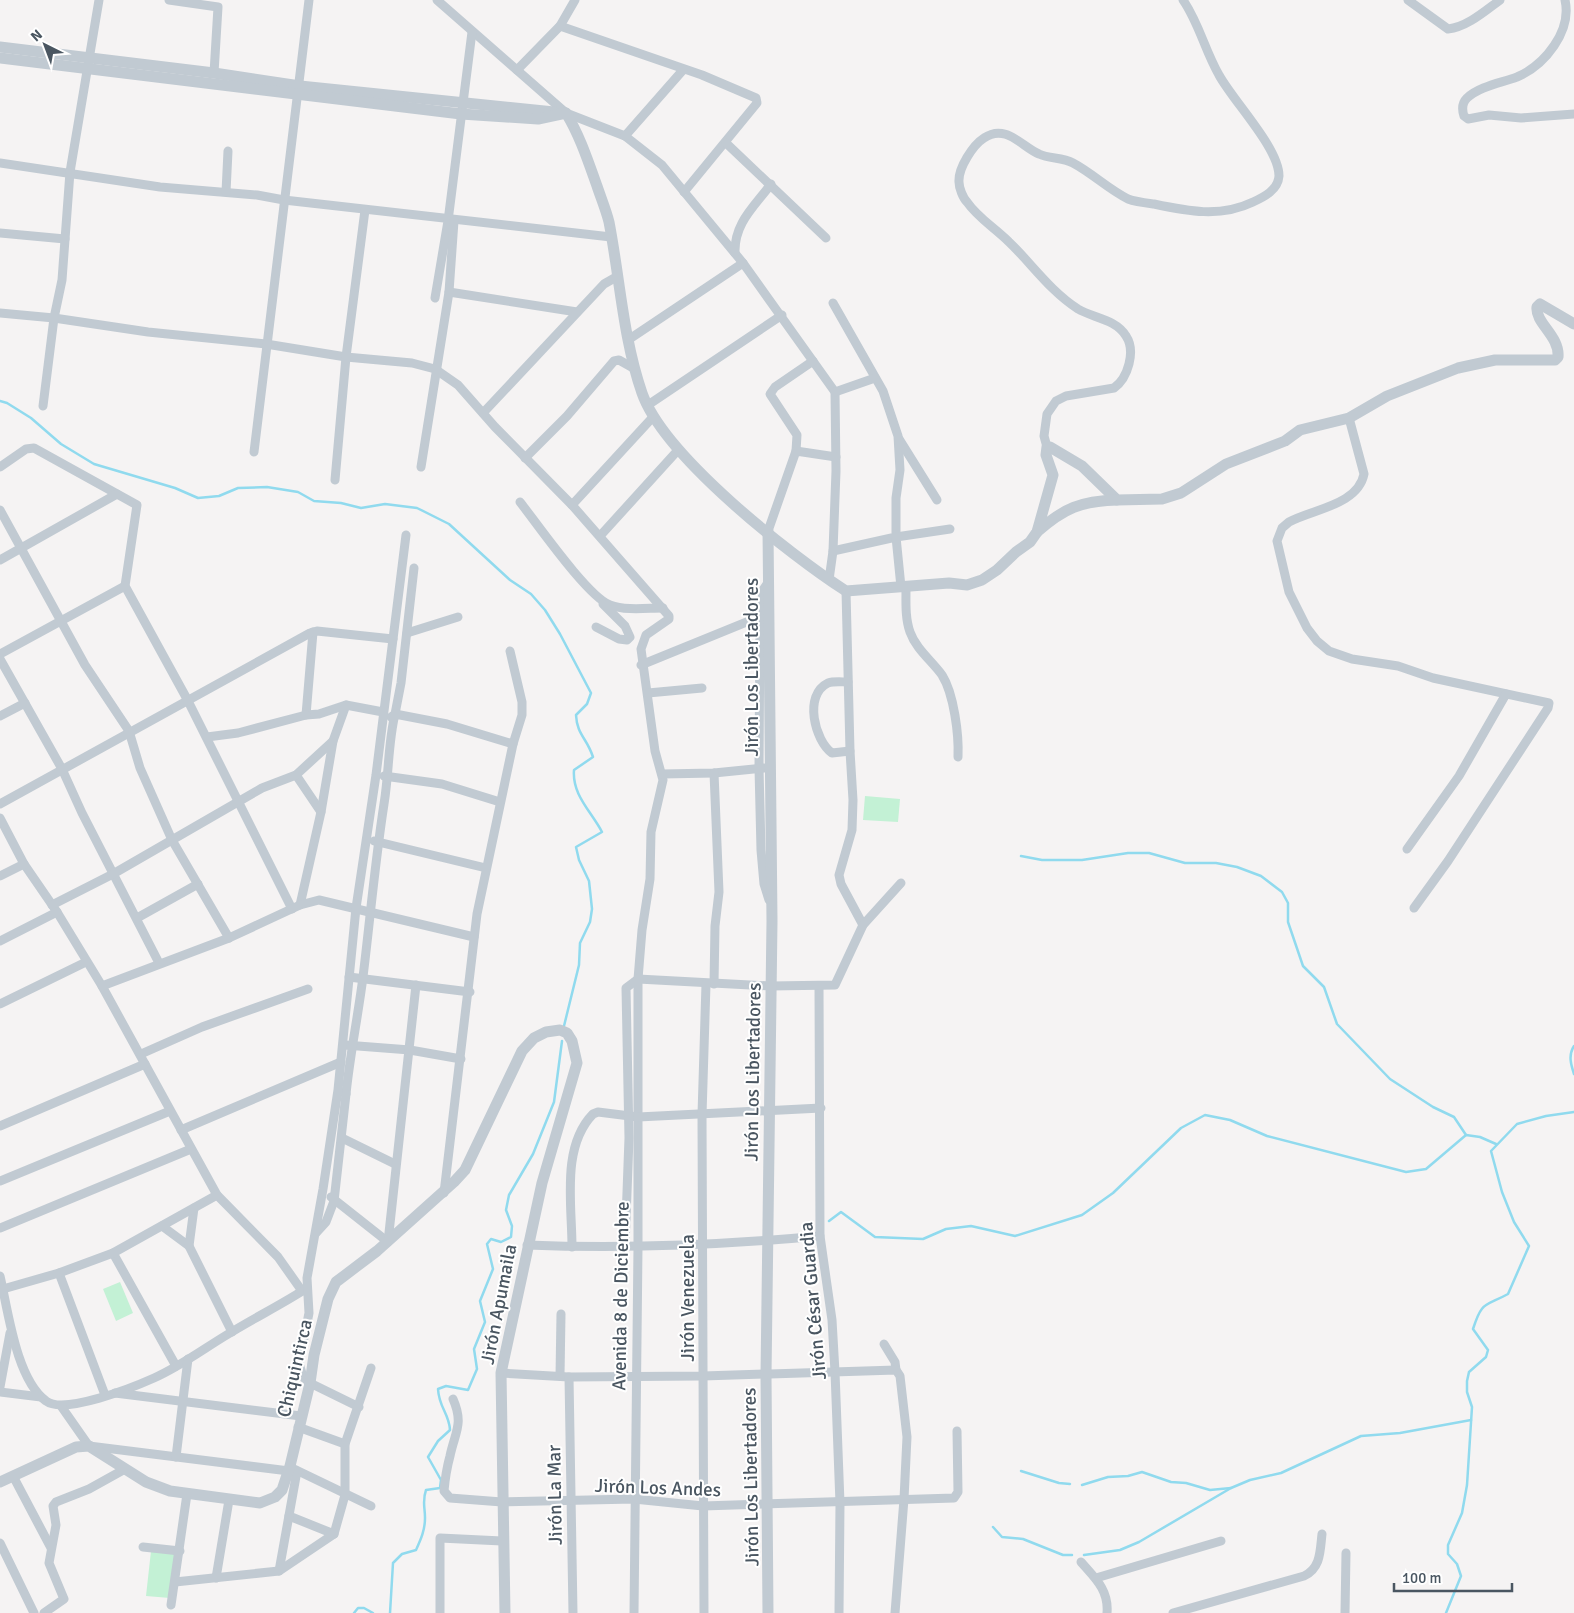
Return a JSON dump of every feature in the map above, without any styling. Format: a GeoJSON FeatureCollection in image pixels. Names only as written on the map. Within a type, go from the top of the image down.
{"type":"FeatureCollection","features":[{"type":"Feature","properties":{"kind":"street"},"geometry":{"type":"LineString","coordinates":[[43,406],[54,318],[62,280],[70,172],[99,0]]}},
{"type":"Feature","properties":{"kind":"street"},"geometry":{"type":"LineString","coordinates":[[169,0],[218,4],[214,72]]}},
{"type":"Feature","properties":{"kind":"street"},"geometry":{"type":"LineString","coordinates":[[254,452],[310,0]]}},
{"type":"Feature","properties":{"kind":"street"},"geometry":{"type":"LineString","coordinates":[[437,0],[566,113],[582,143],[608,219],[628,340],[635,369],[653,417],[679,450],[724,495],[829,580],[846,591],[948,583],[967,585],[982,580],[1030,542],[1037,532],[1056,515],[1068,508],[1099,500],[1162,499],[1181,493],[1226,464],[1285,441],[1300,430],[1350,418],[1387,396],[1458,368],[1495,360],[1555,360],[1558,357],[1559,351],[1553,336],[1538,316],[1537,307],[1540,304],[1574,324]]}},
{"type":"Feature","properties":{"kind":"street"},"geometry":{"type":"LineString","coordinates":[[517,70],[560,26],[575,0]]}},
{"type":"Feature","properties":{"kind":"street"},"geometry":{"type":"LineString","coordinates":[[1037,532],[1053,475],[1046,455],[1047,447],[1044,436],[1047,414],[1052,405],[1066,396],[1114,388],[1118,385],[1124,378],[1131,348],[1126,334],[1112,324],[1080,310],[1055,292],[1008,241],[976,212],[962,193],[959,182],[961,171],[974,148],[984,138],[1000,134],[1021,140],[1037,154],[1075,164],[1129,200],[1187,211],[1213,213],[1252,203],[1272,191],[1278,184],[1277,164],[1267,145],[1218,74],[1195,17],[1184,0]]}},
{"type":"Feature","properties":{"kind":"street"},"geometry":{"type":"LineString","coordinates":[[1408,0],[1448,29],[1479,16],[1500,0]]}},
{"type":"Feature","properties":{"kind":"street"},"geometry":{"type":"LineString","coordinates":[[1564,0],[1566,7],[1561,35],[1538,65],[1518,77],[1480,90],[1467,98],[1462,109],[1463,115],[1468,120],[1489,115],[1521,118],[1574,114]]}},
{"type":"Feature","properties":{"kind":"street"},"geometry":{"type":"LineString","coordinates":[[560,26],[702,75],[756,98],[757,103],[684,192]]}},
{"type":"Feature","properties":{"kind":"street"},"geometry":{"type":"LineString","coordinates":[[421,467],[449,292],[451,221],[472,32]]}},
{"type":"Feature","properties":{"kind":"street"},"geometry":{"type":"LineString","coordinates":[[0,47],[89,63],[299,90],[462,109],[566,113],[625,136],[662,165],[744,263],[835,392],[836,457],[833,551],[829,580]]}},
{"type":"Feature","properties":{"kind":"street"},"geometry":{"type":"LineString","coordinates":[[0,58],[214,72],[299,90]]}},
{"type":"Feature","properties":{"kind":"street"},"geometry":{"type":"LineString","coordinates":[[625,136],[683,70]]}},
{"type":"Feature","properties":{"kind":"street"},"geometry":{"type":"LineString","coordinates":[[726,143],[826,238]]}},
{"type":"Feature","properties":{"kind":"street"},"geometry":{"type":"LineString","coordinates":[[226,192],[228,151]]}},
{"type":"Feature","properties":{"kind":"street"},"geometry":{"type":"LineString","coordinates":[[0,163],[160,187],[257,195],[451,221],[611,237]]}},
{"type":"Feature","properties":{"kind":"street"},"geometry":{"type":"LineString","coordinates":[[735,253],[735,239],[738,229],[771,184]]}},
{"type":"Feature","properties":{"kind":"street"},"geometry":{"type":"LineString","coordinates":[[335,480],[346,357],[365,210]]}},
{"type":"Feature","properties":{"kind":"street"},"geometry":{"type":"LineString","coordinates":[[435,298],[451,221]]}},
{"type":"Feature","properties":{"kind":"street"},"geometry":{"type":"LineString","coordinates":[[0,233],[65,239]]}},
{"type":"Feature","properties":{"kind":"street"},"geometry":{"type":"LineString","coordinates":[[628,340],[744,263]]}},
{"type":"Feature","properties":{"kind":"street"},"geometry":{"type":"LineString","coordinates":[[483,412],[604,284],[618,276]]}},
{"type":"Feature","properties":{"kind":"street"},"geometry":{"type":"LineString","coordinates":[[449,292],[577,312]]}},
{"type":"Feature","properties":{"kind":"street"},"geometry":{"type":"LineString","coordinates":[[833,303],[883,391],[898,436],[937,500]]}},
{"type":"Feature","properties":{"kind":"street"},"geometry":{"type":"LineString","coordinates":[[0,313],[54,318],[148,332],[266,344],[346,357],[412,363],[436,369],[458,385],[525,458],[572,505],[668,612],[669,619],[646,635],[641,649],[641,665],[648,693],[655,751],[662,774],[714,773],[764,768]]}},
{"type":"Feature","properties":{"kind":"street"},"geometry":{"type":"LineString","coordinates":[[648,405],[782,315]]}},
{"type":"Feature","properties":{"kind":"street"},"geometry":{"type":"LineString","coordinates":[[525,458],[567,416],[614,361],[619,360],[635,369]]}},
{"type":"Feature","properties":{"kind":"street"},"geometry":{"type":"LineString","coordinates":[[768,531],[796,452],[797,436],[770,394],[774,387],[813,361]]}},
{"type":"Feature","properties":{"kind":"street"},"geometry":{"type":"LineString","coordinates":[[835,392],[875,378]]}},
{"type":"Feature","properties":{"kind":"street"},"geometry":{"type":"LineString","coordinates":[[572,505],[653,417]]}},
{"type":"Feature","properties":{"kind":"street"},"geometry":{"type":"LineString","coordinates":[[1350,418],[1364,474],[1362,481],[1351,495],[1290,522],[1282,528],[1276,541],[1289,592],[1307,628],[1316,641],[1338,655],[1366,662],[1398,666],[1422,675],[1506,694],[1544,700],[1549,705],[1448,861],[1414,908]]}},
{"type":"Feature","properties":{"kind":"street"},"geometry":{"type":"LineString","coordinates":[[898,436],[900,470],[896,498],[896,537],[907,613],[911,634],[941,674],[948,691],[959,739],[958,757]]}},
{"type":"Feature","properties":{"kind":"street"},"geometry":{"type":"LineString","coordinates":[[1047,447],[1050,446],[1082,466],[1117,500]]}},
{"type":"Feature","properties":{"kind":"street"},"geometry":{"type":"LineString","coordinates":[[0,467],[26,449],[34,448],[138,506],[125,586],[187,699],[238,801],[296,907]]}},
{"type":"Feature","properties":{"kind":"street"},"geometry":{"type":"LineString","coordinates":[[600,536],[679,450]]}},
{"type":"Feature","properties":{"kind":"street"},"geometry":{"type":"LineString","coordinates":[[796,452],[836,457]]}},
{"type":"Feature","properties":{"kind":"street"},"geometry":{"type":"LineString","coordinates":[[0,560],[117,494]]}},
{"type":"Feature","properties":{"kind":"street"},"geometry":{"type":"LineString","coordinates":[[520,502],[585,585],[625,626],[630,637],[627,640],[619,639],[596,627]]}},
{"type":"Feature","properties":{"kind":"street"},"geometry":{"type":"LineString","coordinates":[[0,510],[85,665],[129,731],[140,768],[172,840],[229,938]]}},
{"type":"Feature","properties":{"kind":"street"},"geometry":{"type":"LineString","coordinates":[[833,551],[896,537],[950,529]]}},
{"type":"Feature","properties":{"kind":"street","name":"Jirón Los Libertadores"},"geometry":{"type":"LineString","coordinates":[[768,531],[769,581],[764,615],[764,768],[772,908],[766,1375],[769,1505],[768,1613]]}},
{"type":"Feature","properties":{"kind":"street"},"geometry":{"type":"LineString","coordinates":[[359,1407],[310,1383],[303,1376],[299,1363],[310,1313],[305,1290],[342,1092],[347,1045],[349,977],[356,908],[376,775],[406,534]]}},
{"type":"Feature","properties":{"kind":"street"},"geometry":{"type":"LineString","coordinates":[[316,1233],[326,1222],[334,1199],[342,1138],[341,1062],[363,978],[378,842],[388,776],[390,733],[395,714],[407,633],[414,568]]}},
{"type":"Feature","properties":{"kind":"street"},"geometry":{"type":"LineString","coordinates":[[0,654],[125,586]]}},
{"type":"Feature","properties":{"kind":"street"},"geometry":{"type":"LineString","coordinates":[[846,591],[853,800],[852,830],[839,875],[840,884],[863,926]]}},
{"type":"Feature","properties":{"kind":"street"},"geometry":{"type":"LineString","coordinates":[[601,601],[620,608],[663,608]]}},
{"type":"Feature","properties":{"kind":"street"},"geometry":{"type":"LineString","coordinates":[[641,665],[764,615]]}},
{"type":"Feature","properties":{"kind":"street"},"geometry":{"type":"LineString","coordinates":[[407,633],[458,617]]}},
{"type":"Feature","properties":{"kind":"street"},"geometry":{"type":"LineString","coordinates":[[0,804],[187,699],[313,632],[394,639]]}},
{"type":"Feature","properties":{"kind":"street"},"geometry":{"type":"LineString","coordinates":[[306,715],[313,632]]}},
{"type":"Feature","properties":{"kind":"street"},"geometry":{"type":"LineString","coordinates":[[444,1193],[470,992],[474,936],[486,868],[496,831],[500,802],[513,744],[522,715],[522,702],[510,651]]}},
{"type":"Feature","properties":{"kind":"street"},"geometry":{"type":"LineString","coordinates":[[0,659],[62,769],[158,963]]}},
{"type":"Feature","properties":{"kind":"street"},"geometry":{"type":"LineString","coordinates":[[848,682],[827,684],[817,693],[814,700],[817,730],[824,748],[832,753],[850,751]]}},
{"type":"Feature","properties":{"kind":"street"},"geometry":{"type":"LineString","coordinates":[[648,693],[702,688]]}},
{"type":"Feature","properties":{"kind":"street"},"geometry":{"type":"LineString","coordinates":[[1407,849],[1459,776],[1506,694]]}},
{"type":"Feature","properties":{"kind":"street"},"geometry":{"type":"LineString","coordinates":[[0,716],[25,703]]}},
{"type":"Feature","properties":{"kind":"street"},"geometry":{"type":"LineString","coordinates":[[207,737],[238,733],[346,706],[383,712]]}},
{"type":"Feature","properties":{"kind":"street"},"geometry":{"type":"LineString","coordinates":[[296,907],[321,812],[333,741],[346,706]]}},
{"type":"Feature","properties":{"kind":"street"},"geometry":{"type":"LineString","coordinates":[[381,726],[395,714]]}},
{"type":"Feature","properties":{"kind":"street"},"geometry":{"type":"LineString","coordinates":[[395,714],[447,724],[513,744]]}},
{"type":"Feature","properties":{"kind":"street"},"geometry":{"type":"LineString","coordinates":[[0,941],[238,801],[262,788],[296,775],[333,741]]}},
{"type":"Feature","properties":{"kind":"street","name":"Jirón Venezuela"},"geometry":{"type":"LineString","coordinates":[[704,1613],[702,1114],[710,984],[719,892],[714,773]]}},
{"type":"Feature","properties":{"kind":"street","name":"Avenida 8 de Diciembre"},"geometry":{"type":"LineString","coordinates":[[634,1613],[635,1375],[638,1247],[638,979],[642,930],[650,879],[651,832],[663,780],[662,774]]}},
{"type":"Feature","properties":{"kind":"street"},"geometry":{"type":"LineString","coordinates":[[296,775],[321,812]]}},
{"type":"Feature","properties":{"kind":"street"},"geometry":{"type":"LineString","coordinates":[[376,775],[442,784],[500,802]]}},
{"type":"Feature","properties":{"kind":"street"},"geometry":{"type":"LineString","coordinates":[[0,818],[24,864],[55,908],[102,986],[141,1054],[217,1196],[278,1257],[305,1290]]}},
{"type":"Feature","properties":{"kind":"street"},"geometry":{"type":"LineString","coordinates":[[366,839],[486,868]]}},
{"type":"Feature","properties":{"kind":"street"},"geometry":{"type":"LineString","coordinates":[[0,876],[24,864]]}},
{"type":"Feature","properties":{"kind":"street"},"geometry":{"type":"LineString","coordinates":[[625,1247],[629,1138],[625,990],[628,985],[638,979],[710,984],[832,986],[838,983],[863,926],[900,883]]}},
{"type":"Feature","properties":{"kind":"street"},"geometry":{"type":"LineString","coordinates":[[137,918],[198,884]]}},
{"type":"Feature","properties":{"kind":"street"},"geometry":{"type":"LineString","coordinates":[[102,986],[158,963],[229,938],[296,907],[319,900],[474,936]]}},
{"type":"Feature","properties":{"kind":"street"},"geometry":{"type":"LineString","coordinates":[[0,1004],[86,962]]}},
{"type":"Feature","properties":{"kind":"street"},"geometry":{"type":"LineString","coordinates":[[349,977],[470,992]]}},
{"type":"Feature","properties":{"kind":"street"},"geometry":{"type":"LineString","coordinates":[[388,1242],[416,985]]}},
{"type":"Feature","properties":{"kind":"street","name":"Jirón César Guardia"},"geometry":{"type":"LineString","coordinates":[[819,986],[820,1236],[832,1320],[836,1372],[840,1503],[839,1613]]}},
{"type":"Feature","properties":{"kind":"street"},"geometry":{"type":"LineString","coordinates":[[141,1054],[202,1027],[308,989]]}},
{"type":"Feature","properties":{"kind":"street","name":"Jirón Apumaila"},"geometry":{"type":"LineString","coordinates":[[505,1613],[502,1541],[501,1373],[544,1174],[578,1063],[575,1047],[566,1033],[560,1030],[546,1032]]}},
{"type":"Feature","properties":{"kind":"street","name":"Chiquintirca"},"geometry":{"type":"LineString","coordinates":[[89,1446],[154,1485],[187,1494],[229,1500],[260,1503],[275,1497],[282,1490],[292,1470],[314,1355],[326,1306],[336,1282],[388,1242],[444,1193],[465,1170],[522,1051],[534,1038],[546,1032]]}},
{"type":"Feature","properties":{"kind":"street"},"geometry":{"type":"LineString","coordinates":[[347,1045],[410,1050],[461,1059]]}},
{"type":"Feature","properties":{"kind":"street"},"geometry":{"type":"LineString","coordinates":[[181,1130],[341,1062]]}},
{"type":"Feature","properties":{"kind":"street"},"geometry":{"type":"LineString","coordinates":[[0,1126],[145,1064]]}},
{"type":"Feature","properties":{"kind":"street"},"geometry":{"type":"LineString","coordinates":[[572,1247],[572,1157],[576,1142],[593,1114],[598,1112],[638,1117],[770,1112],[820,1108]]}},
{"type":"Feature","properties":{"kind":"street"},"geometry":{"type":"LineString","coordinates":[[0,1181],[170,1111]]}},
{"type":"Feature","properties":{"kind":"street"},"geometry":{"type":"LineString","coordinates":[[342,1138],[395,1164]]}},
{"type":"Feature","properties":{"kind":"street"},"geometry":{"type":"LineString","coordinates":[[0,1228],[191,1149]]}},
{"type":"Feature","properties":{"kind":"street"},"geometry":{"type":"LineString","coordinates":[[323,1189],[388,1242]]}},
{"type":"Feature","properties":{"kind":"street"},"geometry":{"type":"LineString","coordinates":[[3,1289],[59,1273],[113,1253],[217,1196]]}},
{"type":"Feature","properties":{"kind":"street"},"geometry":{"type":"LineString","coordinates":[[189,1246],[194,1208]]}},
{"type":"Feature","properties":{"kind":"street"},"geometry":{"type":"LineString","coordinates":[[162,1226],[189,1246],[232,1332]]}},
{"type":"Feature","properties":{"kind":"street"},"geometry":{"type":"LineString","coordinates":[[528,1245],[572,1247],[704,1245],[820,1236]]}},
{"type":"Feature","properties":{"kind":"street"},"geometry":{"type":"LineString","coordinates":[[113,1253],[176,1366]]}},
{"type":"Feature","properties":{"kind":"street"},"geometry":{"type":"LineString","coordinates":[[59,1273],[109,1394]]}},
{"type":"Feature","properties":{"kind":"street"},"geometry":{"type":"LineString","coordinates":[[0,1276],[3,1289],[4,1321],[10,1331],[24,1369],[40,1397],[47,1402],[61,1406],[109,1394],[154,1378],[305,1290]]}},
{"type":"Feature","properties":{"kind":"street","name":"Jirón La Mar"},"geometry":{"type":"LineString","coordinates":[[561,1314],[573,1613]]}},
{"type":"Feature","properties":{"kind":"street"},"geometry":{"type":"LineString","coordinates":[[0,1387],[10,1331]]}},
{"type":"Feature","properties":{"kind":"street"},"geometry":{"type":"LineString","coordinates":[[884,1344],[896,1362],[907,1437],[895,1613]]}},
{"type":"Feature","properties":{"kind":"street"},"geometry":{"type":"LineString","coordinates":[[176,1457],[188,1359]]}},
{"type":"Feature","properties":{"kind":"street"},"geometry":{"type":"LineString","coordinates":[[175,1582],[279,1571],[334,1534],[345,1495],[345,1444],[371,1368]]}},
{"type":"Feature","properties":{"kind":"street"},"geometry":{"type":"LineString","coordinates":[[501,1373],[564,1377],[766,1375],[836,1372],[898,1373]]}},
{"type":"Feature","properties":{"kind":"street"},"geometry":{"type":"LineString","coordinates":[[0,1392],[40,1397]]}},
{"type":"Feature","properties":{"kind":"street"},"geometry":{"type":"LineString","coordinates":[[109,1394],[183,1401],[300,1421],[345,1444]]}},
{"type":"Feature","properties":{"kind":"street","name":"Jirón Los Andes"},"geometry":{"type":"LineString","coordinates":[[453,1400],[459,1415],[460,1424],[446,1476],[444,1491],[450,1498],[502,1502],[634,1499],[703,1506],[954,1498],[958,1492],[957,1431]]}},
{"type":"Feature","properties":{"kind":"street"},"geometry":{"type":"LineString","coordinates":[[61,1406],[89,1446]]}},
{"type":"Feature","properties":{"kind":"street"},"geometry":{"type":"LineString","coordinates":[[0,1482],[76,1447],[89,1446],[292,1470],[371,1506]]}},
{"type":"Feature","properties":{"kind":"street"},"geometry":{"type":"LineString","coordinates":[[44,1613],[64,1599],[51,1573],[49,1563],[56,1525],[52,1509],[56,1502],[89,1489],[125,1469]]}},
{"type":"Feature","properties":{"kind":"street"},"geometry":{"type":"LineString","coordinates":[[279,1571],[289,1516],[292,1470]]}},
{"type":"Feature","properties":{"kind":"street"},"geometry":{"type":"LineString","coordinates":[[13,1476],[51,1548]]}},
{"type":"Feature","properties":{"kind":"street"},"geometry":{"type":"LineString","coordinates":[[171,1605],[187,1494]]}},
{"type":"Feature","properties":{"kind":"street"},"geometry":{"type":"LineString","coordinates":[[216,1578],[229,1500]]}},
{"type":"Feature","properties":{"kind":"street"},"geometry":{"type":"LineString","coordinates":[[289,1516],[334,1534]]}},
{"type":"Feature","properties":{"kind":"street"},"geometry":{"type":"LineString","coordinates":[[1174,1613],[1304,1576],[1312,1572],[1317,1566],[1322,1534]]}},
{"type":"Feature","properties":{"kind":"street"},"geometry":{"type":"LineString","coordinates":[[440,1613],[440,1538],[502,1541]]}},
{"type":"Feature","properties":{"kind":"street"},"geometry":{"type":"LineString","coordinates":[[1096,1578],[1221,1541]]}},
{"type":"Feature","properties":{"kind":"street"},"geometry":{"type":"LineString","coordinates":[[1,1547],[34,1613]]}},
{"type":"Feature","properties":{"kind":"street"},"geometry":{"type":"LineString","coordinates":[[143,1547],[180,1551]]}},
{"type":"Feature","properties":{"kind":"street"},"geometry":{"type":"LineString","coordinates":[[1345,1613],[1346,1553]]}},
{"type":"Feature","properties":{"kind":"street"},"geometry":{"type":"LineString","coordinates":[[1081,1562],[1096,1578],[1107,1597],[1108,1613]]}},
{"type":"Feature","properties":{"kind":"green space"},"geometry":{"type":"Polygon","coordinates":[[[865,796],[900,799],[898,822],[863,820],[865,796]]]}},
{"type":"Feature","properties":{"kind":"green space"},"geometry":{"type":"Polygon","coordinates":[[[120,1282],[133,1313],[116,1321],[103,1289],[120,1282]]]}},
{"type":"Feature","properties":{"kind":"green space"},"geometry":{"type":"Polygon","coordinates":[[[151,1551],[175,1553],[170,1598],[146,1596],[151,1551]]]}},
{"type":"Feature","properties":{"kind":"waterway"},"geometry":{"type":"LineString","coordinates":[[0,401],[7,403],[31,418],[61,444],[94,464],[175,488],[198,498],[219,496],[238,488],[267,487],[298,492],[314,501],[341,503],[361,508],[385,504],[417,508],[449,524],[510,580],[531,594],[545,610],[560,634],[591,693],[587,704],[576,715],[580,732],[593,757],[574,770],[574,779],[579,795],[602,832],[576,847],[579,860],[589,881],[592,909],[590,922],[580,943],[579,965],[564,1026]]}},
{"type":"Feature","properties":{"kind":"waterway"},"geometry":{"type":"LineString","coordinates":[[1021,856],[1042,860],[1082,860],[1128,853],[1149,853],[1185,863],[1216,863],[1237,867],[1261,876],[1282,892],[1288,903],[1288,922],[1303,966],[1324,987],[1337,1024],[1390,1079],[1433,1107],[1454,1117],[1466,1135]]}},
{"type":"Feature","properties":{"kind":"waterway"},"geometry":{"type":"LineString","coordinates":[[390,1613],[393,1563],[402,1554],[416,1550],[424,1527],[426,1490],[440,1488],[441,1480],[428,1457],[438,1441],[450,1430],[438,1389],[446,1386],[468,1390],[477,1369],[474,1349],[485,1322],[480,1301],[493,1269],[487,1244],[491,1239],[501,1242],[511,1237],[512,1226],[506,1210],[509,1195],[533,1154],[554,1102],[562,1041]]}},
{"type":"Feature","properties":{"kind":"waterway"},"geometry":{"type":"LineString","coordinates":[[1574,1046],[1571,1056],[1574,1074]]}},
{"type":"Feature","properties":{"kind":"waterway"},"geometry":{"type":"LineString","coordinates":[[1446,1613],[1461,1576],[1457,1564],[1448,1554],[1448,1545],[1462,1513],[1467,1485],[1472,1407],[1467,1392],[1467,1381],[1469,1372],[1486,1357],[1488,1350],[1473,1329],[1482,1309],[1489,1303],[1508,1294],[1529,1246],[1514,1222],[1502,1192],[1491,1151],[1517,1124],[1546,1116],[1574,1112]]}},
{"type":"Feature","properties":{"kind":"waterway"},"geometry":{"type":"LineString","coordinates":[[829,1221],[841,1212],[875,1237],[923,1239],[946,1229],[971,1226],[1015,1236],[1082,1215],[1113,1193],[1181,1128],[1205,1115],[1230,1120],[1267,1136],[1406,1172],[1426,1169],[1466,1135],[1480,1137],[1496,1144]]}},
{"type":"Feature","properties":{"kind":"waterway"},"geometry":{"type":"LineString","coordinates":[[1084,1555],[1120,1550],[1139,1542],[1231,1488],[1250,1480],[1281,1473],[1361,1436],[1400,1433],[1471,1420]]}},
{"type":"Feature","properties":{"kind":"waterway"},"geometry":{"type":"LineString","coordinates":[[1021,1471],[1059,1483],[1070,1484]]}},
{"type":"Feature","properties":{"kind":"waterway"},"geometry":{"type":"LineString","coordinates":[[1082,1485],[1108,1477],[1128,1476],[1142,1472],[1171,1482],[1186,1483],[1210,1490],[1231,1488]]}},
{"type":"Feature","properties":{"kind":"waterway"},"geometry":{"type":"LineString","coordinates":[[993,1527],[1002,1537],[1023,1539],[1063,1555],[1072,1555]]}},
{"type":"Feature","properties":{"kind":"waterway"},"geometry":{"type":"LineString","coordinates":[[354,1613],[358,1608],[364,1608],[373,1613]]}}]}
